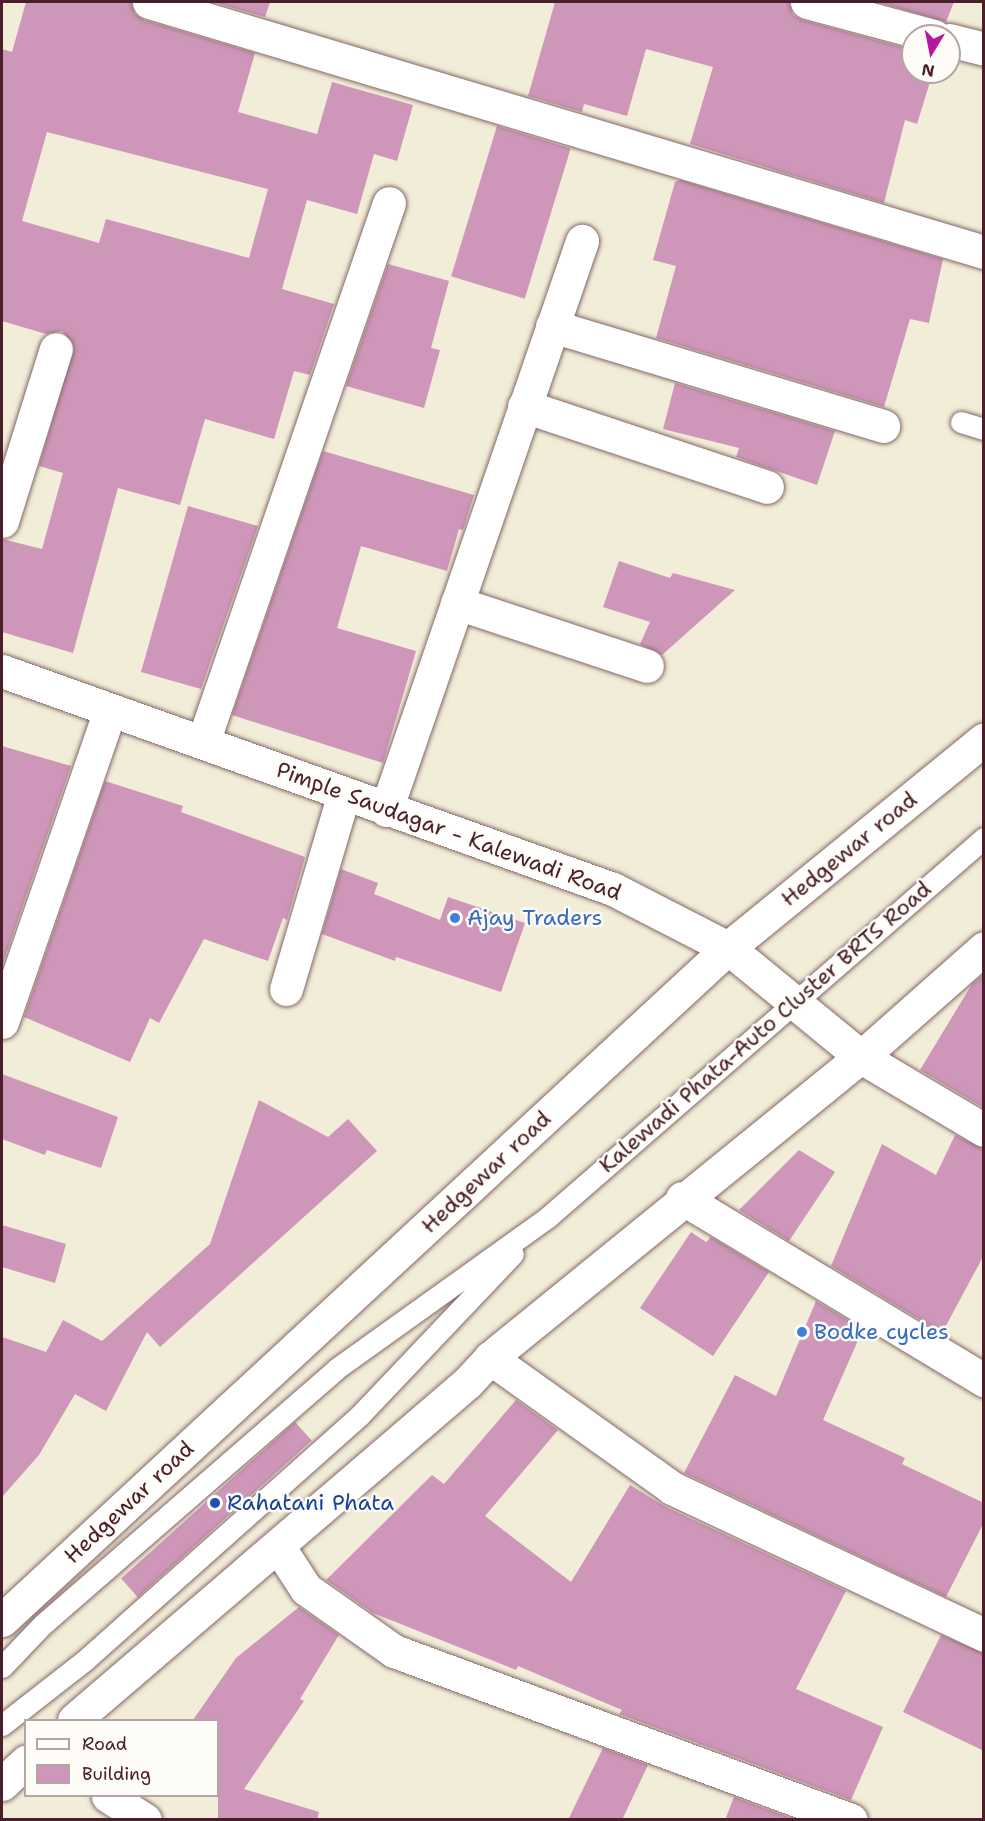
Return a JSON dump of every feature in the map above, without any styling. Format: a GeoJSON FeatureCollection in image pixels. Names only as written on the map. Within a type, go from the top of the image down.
{"type":"FeatureCollection","features":[{"type":"Feature","properties":{"kind":"street"},"geometry":{"type":"LineString","coordinates":[[149,2],[984,252]]}},
{"type":"Feature","properties":{"kind":"street"},"geometry":{"type":"LineString","coordinates":[[807,2],[901,27]]}},
{"type":"Feature","properties":{"kind":"street"},"geometry":{"type":"LineString","coordinates":[[961,43],[984,49]]}},
{"type":"Feature","properties":{"kind":"street"},"geometry":{"type":"LineString","coordinates":[[202,742],[389,203]]}},
{"type":"Feature","properties":{"kind":"street"},"geometry":{"type":"LineString","coordinates":[[386,810],[582,242]]}},
{"type":"Feature","properties":{"kind":"street"},"geometry":{"type":"LineString","coordinates":[[552,326],[883,426]]}},
{"type":"Feature","properties":{"kind":"street"},"geometry":{"type":"LineString","coordinates":[[2,521],[56,348]]}},
{"type":"Feature","properties":{"kind":"street"},"geometry":{"type":"LineString","coordinates":[[524,406],[767,487]]}},
{"type":"Feature","properties":{"kind":"street"},"geometry":{"type":"LineString","coordinates":[[457,603],[647,666]]}},
{"type":"Feature","properties":{"kind":"street","name":"Pimple Saudagar - Kalewadi Road"},"geometry":{"type":"LineString","coordinates":[[2,671],[386,810],[589,879],[673,916],[728,948],[796,1001],[861,1057],[984,1130]]}},
{"type":"Feature","properties":{"kind":"street"},"geometry":{"type":"LineString","coordinates":[[2,1022],[110,710]]}},
{"type":"Feature","properties":{"kind":"street","name":"Hedgewar road"},"geometry":{"type":"LineString","coordinates":[[2,1620],[728,948],[984,739]]}},
{"type":"Feature","properties":{"kind":"street"},"geometry":{"type":"LineString","coordinates":[[286,988],[344,793]]}},
{"type":"Feature","properties":{"kind":"street"},"geometry":{"type":"LineString","coordinates":[[75,1719],[466,1383],[490,1358],[682,1198],[861,1057],[984,948]]}},
{"type":"Feature","properties":{"kind":"street"},"geometry":{"type":"LineString","coordinates":[[682,1198],[984,1380]]}},
{"type":"Feature","properties":{"kind":"street"},"geometry":{"type":"LineString","coordinates":[[490,1358],[672,1488],[984,1635]]}},
{"type":"Feature","properties":{"kind":"street"},"geometry":{"type":"LineString","coordinates":[[278,1546],[306,1589],[394,1652],[851,1820]]}},
{"type":"Feature","properties":{"kind":"street"},"geometry":{"type":"LineString","coordinates":[[2,1784],[24,1764]]}},
{"type":"Feature","properties":{"kind":"street"},"geometry":{"type":"LineString","coordinates":[[110,1797],[144,1820]]}},
{"type":"Feature","properties":{"kind":"lane"},"geometry":{"type":"LineString","coordinates":[[962,422],[984,429]]}},
{"type":"Feature","properties":{"kind":"lane","name":"Kalewadi Phata-Auto Cluster BRTS Road"},"geometry":{"type":"LineString","coordinates":[[2,1667],[42,1625],[336,1369],[548,1216],[984,838]]}},
{"type":"Feature","properties":{"kind":"lane","name":"Kalewadi Phata-Auto Cluster BRTS Road"},"geometry":{"type":"LineString","coordinates":[[2,1725],[84,1661],[360,1415],[548,1216]]}},
{"type":"Feature","properties":{"kind":"building"},"geometry":{"type":"Polygon","coordinates":[[[26,2],[131,2],[135,14],[144,20],[255,53],[238,112],[317,134],[332,82],[413,105],[397,161],[374,154],[357,214],[307,200],[282,289],[334,304],[310,375],[294,371],[274,439],[205,419],[180,505],[118,488],[73,653],[2,632],[2,539],[42,549],[63,473],[39,466],[74,346],[62,331],[46,334],[2,321],[2,49],[12,52],[26,2]],[[47,132],[22,221],[99,243],[106,219],[249,258],[268,189],[47,132]]]}},
{"type":"Feature","properties":{"kind":"building"},"geometry":{"type":"Polygon","coordinates":[[[213,2],[270,2],[265,17],[213,2]]]}},
{"type":"Feature","properties":{"kind":"building"},"geometry":{"type":"Polygon","coordinates":[[[555,2],[789,2],[793,15],[802,20],[901,47],[901,84],[929,84],[917,124],[905,120],[884,203],[690,144],[713,67],[646,49],[627,116],[584,104],[582,112],[528,96],[555,2]]]}},
{"type":"Feature","properties":{"kind":"building"},"geometry":{"type":"Polygon","coordinates":[[[878,2],[954,2],[946,22],[878,2]]]}},
{"type":"Feature","properties":{"kind":"building"},"geometry":{"type":"Polygon","coordinates":[[[497,126],[571,149],[525,299],[451,276],[497,126]]]}},
{"type":"Feature","properties":{"kind":"building"},"geometry":{"type":"Polygon","coordinates":[[[680,180],[943,259],[929,323],[910,319],[884,407],[656,338],[676,266],[653,260],[675,182],[680,180]]]}},
{"type":"Feature","properties":{"kind":"building"},"geometry":{"type":"Polygon","coordinates":[[[388,264],[449,281],[431,348],[440,350],[424,408],[346,386],[388,264]]]}},
{"type":"Feature","properties":{"kind":"building"},"geometry":{"type":"Polygon","coordinates":[[[675,383],[835,431],[817,485],[736,457],[739,448],[663,429],[675,383]]]}},
{"type":"Feature","properties":{"kind":"building"},"geometry":{"type":"Polygon","coordinates":[[[323,451],[474,495],[463,530],[459,529],[447,571],[361,546],[337,628],[416,651],[383,763],[232,715],[323,451]]]}},
{"type":"Feature","properties":{"kind":"building"},"geometry":{"type":"Polygon","coordinates":[[[188,506],[258,526],[201,689],[141,672],[188,506]]]}},
{"type":"Feature","properties":{"kind":"building"},"geometry":{"type":"Polygon","coordinates":[[[619,561],[670,578],[673,573],[735,590],[662,655],[640,644],[650,622],[603,607],[619,561]]]}},
{"type":"Feature","properties":{"kind":"building"},"geometry":{"type":"Polygon","coordinates":[[[2,746],[71,766],[2,966],[2,746]]]}},
{"type":"Feature","properties":{"kind":"building"},"geometry":{"type":"Polygon","coordinates":[[[105,781],[183,806],[181,812],[305,857],[287,920],[283,918],[268,961],[204,939],[159,1023],[150,1018],[130,1062],[24,1017],[105,781]]]}},
{"type":"Feature","properties":{"kind":"building"},"geometry":{"type":"Polygon","coordinates":[[[341,869],[378,883],[374,894],[440,920],[448,897],[525,923],[501,992],[396,957],[395,961],[322,934],[341,869]]]}},
{"type":"Feature","properties":{"kind":"building"},"geometry":{"type":"Polygon","coordinates":[[[984,974],[984,1108],[920,1070],[972,984],[984,974]]]}},
{"type":"Feature","properties":{"kind":"building"},"geometry":{"type":"Polygon","coordinates":[[[2,1074],[118,1117],[101,1168],[47,1150],[45,1155],[2,1139],[2,1074]]]}},
{"type":"Feature","properties":{"kind":"building"},"geometry":{"type":"Polygon","coordinates":[[[259,1100],[328,1137],[348,1119],[377,1151],[160,1347],[147,1332],[106,1411],[75,1394],[39,1455],[2,1497],[2,1337],[46,1352],[63,1320],[102,1341],[210,1244],[259,1100]]]}},
{"type":"Feature","properties":{"kind":"building"},"geometry":{"type":"Polygon","coordinates":[[[955,1135],[984,1149],[984,1255],[942,1333],[831,1266],[882,1144],[936,1175],[955,1135]]]}},
{"type":"Feature","properties":{"kind":"building"},"geometry":{"type":"Polygon","coordinates":[[[799,1150],[835,1172],[789,1241],[739,1210],[799,1150]]]}},
{"type":"Feature","properties":{"kind":"building"},"geometry":{"type":"Polygon","coordinates":[[[2,1225],[66,1244],[55,1283],[2,1267],[2,1225]]]}},
{"type":"Feature","properties":{"kind":"building"},"geometry":{"type":"Polygon","coordinates":[[[691,1232],[706,1242],[711,1237],[769,1272],[713,1356],[640,1308],[691,1232]]]}},
{"type":"Feature","properties":{"kind":"building"},"geometry":{"type":"Polygon","coordinates":[[[816,1301],[863,1329],[823,1420],[905,1458],[902,1464],[984,1503],[984,1522],[946,1597],[684,1473],[735,1375],[776,1396],[816,1301]]]}},
{"type":"Feature","properties":{"kind":"building"},"geometry":{"type":"Polygon","coordinates":[[[516,1400],[558,1430],[485,1516],[571,1582],[630,1485],[666,1507],[846,1591],[796,1689],[883,1727],[851,1800],[619,1714],[622,1710],[518,1666],[516,1670],[373,1613],[326,1580],[432,1475],[444,1484],[516,1400]]]}},
{"type":"Feature","properties":{"kind":"building"},"geometry":{"type":"Polygon","coordinates":[[[295,1422],[312,1441],[138,1597],[121,1579],[295,1422]]]}},
{"type":"Feature","properties":{"kind":"building"},"geometry":{"type":"Polygon","coordinates":[[[299,1607],[339,1635],[300,1699],[304,1701],[244,1789],[319,1812],[317,1820],[218,1820],[219,1719],[194,1719],[236,1658],[299,1607]]]}},
{"type":"Feature","properties":{"kind":"building"},"geometry":{"type":"Polygon","coordinates":[[[941,1635],[984,1653],[984,1751],[903,1712],[941,1635]]]}},
{"type":"Feature","properties":{"kind":"building"},"geometry":{"type":"Polygon","coordinates":[[[603,1748],[648,1765],[622,1820],[568,1820],[603,1748]]]}},
{"type":"Feature","properties":{"kind":"building"},"geometry":{"type":"Polygon","coordinates":[[[734,1797],[796,1820],[725,1820],[734,1797]]]}},
{"type":"Feature","properties":{"kind":"place","name":"Ajay Traders"},"geometry":{"type":"Point","coordinates":[455,918]}},
{"type":"Feature","properties":{"kind":"place","name":"Bodke cycles"},"geometry":{"type":"Point","coordinates":[802,1332]}},
{"type":"Feature","properties":{"kind":"place","name":"Rahatani Phata"},"geometry":{"type":"Point","coordinates":[215,1503]}}]}
